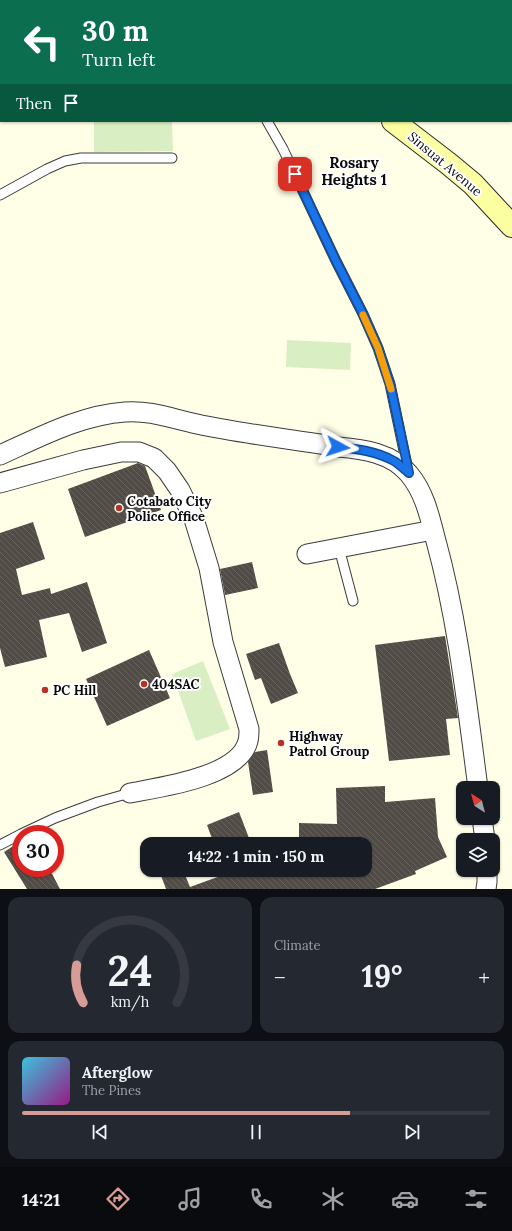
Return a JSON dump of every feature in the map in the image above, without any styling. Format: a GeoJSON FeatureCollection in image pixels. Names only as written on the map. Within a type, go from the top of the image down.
{"type":"FeatureCollection","features":[{"type":"Feature","properties":{"kind":"main road","name":"Sinsuat Avenue"},"geometry":{"type":"LineString","coordinates":[[394,122],[473,184],[512,226]]}},
{"type":"Feature","properties":{"kind":"street"},"geometry":{"type":"LineString","coordinates":[[0,456],[50,432],[64,427],[93,417],[126,412],[158,414],[196,424],[358,449],[380,455],[395,462],[409,473],[418,487],[425,502],[444,567],[462,668],[477,781]]}},
{"type":"Feature","properties":{"kind":"street"},"geometry":{"type":"LineString","coordinates":[[0,483],[102,455],[121,452],[139,452],[154,458],[167,471],[180,490],[194,519],[209,568],[222,642],[249,729],[248,742],[242,753],[232,763],[217,772],[194,779],[130,793]]}},
{"type":"Feature","properties":{"kind":"street"},"geometry":{"type":"LineString","coordinates":[[307,554],[433,530]]}},
{"type":"Feature","properties":{"kind":"street"},"geometry":{"type":"LineString","coordinates":[[486,889],[487,877]]}},
{"type":"Feature","properties":{"kind":"lane"},"geometry":{"type":"LineString","coordinates":[[268,122],[283,149],[378,348],[390,384],[409,473]]}},
{"type":"Feature","properties":{"kind":"lane"},"geometry":{"type":"LineString","coordinates":[[0,195],[47,169],[65,161],[81,158],[172,158]]}},
{"type":"Feature","properties":{"kind":"lane"},"geometry":{"type":"LineString","coordinates":[[339,548],[353,601]]}},
{"type":"Feature","properties":{"kind":"lane"},"geometry":{"type":"LineString","coordinates":[[40,825],[54,818],[98,802],[130,793]]}},
{"type":"Feature","properties":{"kind":"lane"},"geometry":{"type":"LineString","coordinates":[[0,845],[12,839]]}},
{"type":"Feature","properties":{"kind":"green space"},"geometry":{"type":"Polygon","coordinates":[[[94,122],[172,122],[173,151],[94,152],[94,122]]]}},
{"type":"Feature","properties":{"kind":"green space"},"geometry":{"type":"Polygon","coordinates":[[[287,340],[351,343],[350,370],[286,367],[287,340]]]}},
{"type":"Feature","properties":{"kind":"green space"},"geometry":{"type":"Polygon","coordinates":[[[203,661],[230,729],[196,741],[172,674],[203,661]]]}},
{"type":"Feature","properties":{"kind":"building"},"geometry":{"type":"Polygon","coordinates":[[[138,463],[145,466],[161,510],[85,537],[68,489],[138,463]]]}},
{"type":"Feature","properties":{"kind":"building"},"geometry":{"type":"Polygon","coordinates":[[[33,522],[45,559],[16,569],[22,595],[50,588],[51,594],[87,582],[107,643],[82,652],[69,613],[39,620],[47,657],[5,667],[0,648],[0,533],[33,522]]]}},
{"type":"Feature","properties":{"kind":"building"},"geometry":{"type":"Polygon","coordinates":[[[252,562],[258,588],[225,595],[220,569],[252,562]]]}},
{"type":"Feature","properties":{"kind":"building"},"geometry":{"type":"Polygon","coordinates":[[[445,636],[458,718],[446,719],[450,755],[389,761],[375,645],[445,636]]]}},
{"type":"Feature","properties":{"kind":"building"},"geometry":{"type":"Polygon","coordinates":[[[279,643],[298,693],[271,704],[261,678],[255,680],[246,654],[279,643]]]}},
{"type":"Feature","properties":{"kind":"building"},"geometry":{"type":"Polygon","coordinates":[[[149,650],[170,698],[107,726],[86,679],[149,650]]]}},
{"type":"Feature","properties":{"kind":"building"},"geometry":{"type":"Polygon","coordinates":[[[267,750],[273,792],[253,795],[248,762],[255,752],[267,750]]]}},
{"type":"Feature","properties":{"kind":"building"},"geometry":{"type":"Polygon","coordinates":[[[385,786],[385,802],[435,798],[438,837],[447,857],[415,871],[416,874],[375,889],[166,889],[162,877],[186,877],[190,887],[218,877],[372,877],[372,837],[299,837],[299,823],[337,824],[336,788],[385,786]]]}},
{"type":"Feature","properties":{"kind":"building"},"geometry":{"type":"Polygon","coordinates":[[[239,812],[249,837],[211,837],[207,825],[239,812]]]}},
{"type":"Feature","properties":{"kind":"building"},"geometry":{"type":"Polygon","coordinates":[[[12,847],[12,865],[4,852],[12,847]]]}},
{"type":"Feature","properties":{"kind":"building"},"geometry":{"type":"Polygon","coordinates":[[[20,877],[54,877],[60,889],[27,889],[20,877]]]}},
{"type":"Feature","properties":{"kind":"slow traffic"},"geometry":{"type":"LineString","coordinates":[[363,315],[378,348],[391,389]]}},
{"type":"Feature","properties":{"kind":"place","name":"Cotabato City Police Office"},"geometry":{"type":"Point","coordinates":[119,508]}},
{"type":"Feature","properties":{"kind":"place","name":"404SAC"},"geometry":{"type":"Point","coordinates":[144,684]}},
{"type":"Feature","properties":{"kind":"place","name":"PC Hill"},"geometry":{"type":"Point","coordinates":[45,690]}},
{"type":"Feature","properties":{"kind":"place","name":"Highway Patrol Group"},"geometry":{"type":"Point","coordinates":[281,743]}},
{"type":"Feature","properties":{"kind":"district","name":"Rosary Heights 1"},"geometry":{"type":"Point","coordinates":[354,170]}},
{"type":"Feature","properties":{"kind":"route"},"geometry":{"type":"LineString","coordinates":[[295,174],[378,348],[390,384],[409,473],[395,462],[380,455],[358,449],[338,447]]}}]}
